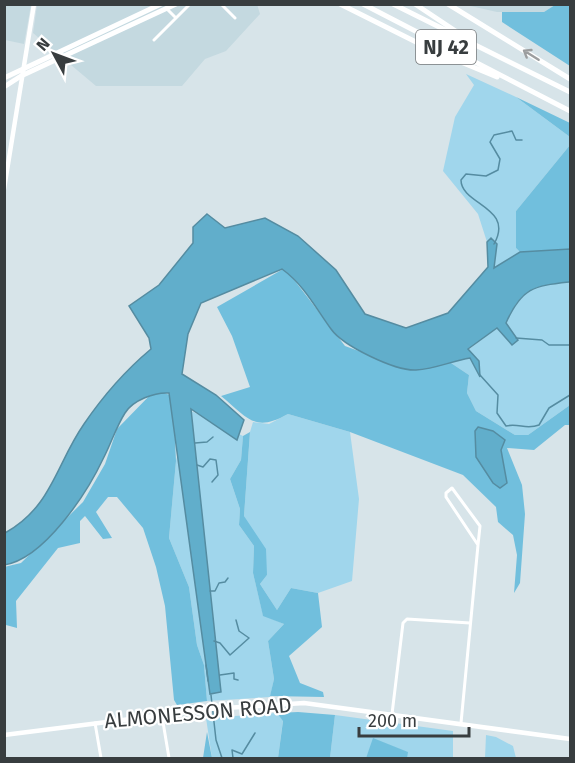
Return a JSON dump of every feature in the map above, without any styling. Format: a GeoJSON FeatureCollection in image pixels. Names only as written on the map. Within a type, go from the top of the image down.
{"type":"FeatureCollection","features":[{"type":"Feature","properties":{"kind":"highway"},"geometry":{"type":"LineString","coordinates":[[4,87],[162,4]]}},
{"type":"Feature","properties":{"kind":"highway"},"geometry":{"type":"LineString","coordinates":[[4,78],[176,4]]}},
{"type":"Feature","properties":{"kind":"highway"},"geometry":{"type":"LineString","coordinates":[[340,4],[432,50],[530,90]]}},
{"type":"Feature","properties":{"kind":"highway","name":"NJ 42"},"geometry":{"type":"LineString","coordinates":[[363,4],[570,111]]}},
{"type":"Feature","properties":{"kind":"highway","name":"NJ 42"},"geometry":{"type":"LineString","coordinates":[[393,4],[570,92]]}},
{"type":"Feature","properties":{"kind":"highway"},"geometry":{"type":"LineString","coordinates":[[415,4],[477,46]]}},
{"type":"Feature","properties":{"kind":"highway"},"geometry":{"type":"LineString","coordinates":[[448,4],[570,79]]}},
{"type":"Feature","properties":{"kind":"main road"},"geometry":{"type":"LineString","coordinates":[[4,189],[34,4]]}},
{"type":"Feature","properties":{"kind":"main road","name":"ALMONESSON ROAD"},"geometry":{"type":"LineString","coordinates":[[4,735],[219,708],[304,704],[570,739]]}},
{"type":"Feature","properties":{"kind":"street"},"geometry":{"type":"LineString","coordinates":[[162,4],[176,18]]}},
{"type":"Feature","properties":{"kind":"street"},"geometry":{"type":"LineString","coordinates":[[154,40],[190,4]]}},
{"type":"Feature","properties":{"kind":"street"},"geometry":{"type":"LineString","coordinates":[[221,4],[236,18]]}},
{"type":"Feature","properties":{"kind":"street"},"geometry":{"type":"LineString","coordinates":[[461,723],[480,526],[453,488],[446,493],[446,497],[478,545]]}},
{"type":"Feature","properties":{"kind":"street"},"geometry":{"type":"LineString","coordinates":[[392,714],[403,622],[407,619],[470,623]]}},
{"type":"Feature","properties":{"kind":"street"},"geometry":{"type":"LineString","coordinates":[[162,714],[169,759]]}},
{"type":"Feature","properties":{"kind":"street"},"geometry":{"type":"LineString","coordinates":[[95,723],[101,759]]}},
{"type":"Feature","properties":{"kind":"shaded area"},"geometry":{"type":"Polygon","coordinates":[[[257,4],[260,14],[226,51],[205,59],[182,86],[96,86],[33,33],[37,5],[257,4]]]}},
{"type":"Feature","properties":{"kind":"shaded area"},"geometry":{"type":"Polygon","coordinates":[[[5,5],[31,5],[24,44],[5,40],[5,5]]]}},
{"type":"Feature","properties":{"kind":"shaded area"},"geometry":{"type":"Polygon","coordinates":[[[466,5],[555,5],[544,12],[497,12],[466,5]]]}},
{"type":"Feature","properties":{"kind":"shaded area"},"geometry":{"type":"Polygon","coordinates":[[[555,5],[570,5],[570,66],[502,22],[502,12],[544,12],[555,5]]]}},
{"type":"Feature","properties":{"kind":"shaded area"},"geometry":{"type":"Polygon","coordinates":[[[466,74],[516,97],[570,137],[570,145],[516,211],[516,248],[520,252],[494,268],[491,238],[487,242],[478,214],[443,171],[455,117],[474,85],[466,74]]]}},
{"type":"Feature","properties":{"kind":"shaded area"},"geometry":{"type":"Polygon","coordinates":[[[516,97],[570,123],[570,137],[516,97]]]}},
{"type":"Feature","properties":{"kind":"shaded area"},"geometry":{"type":"Polygon","coordinates":[[[570,145],[570,249],[520,252],[516,248],[516,211],[570,145]]]}},
{"type":"Feature","properties":{"kind":"shaded area"},"geometry":{"type":"Polygon","coordinates":[[[207,214],[225,228],[265,218],[298,236],[336,270],[365,314],[406,328],[448,313],[488,267],[487,242],[491,238],[497,244],[494,268],[520,252],[570,249],[570,282],[530,290],[512,311],[506,323],[518,340],[512,345],[497,328],[468,349],[479,361],[480,377],[470,358],[416,370],[383,362],[358,350],[337,336],[303,289],[282,269],[201,303],[188,334],[182,374],[216,395],[244,420],[237,440],[191,409],[221,692],[210,694],[169,393],[145,398],[129,408],[96,473],[63,522],[34,551],[19,560],[4,565],[5,533],[33,511],[52,484],[74,439],[91,414],[124,375],[151,349],[149,338],[129,306],[159,285],[193,243],[193,227],[207,214]]]}},
{"type":"Feature","properties":{"kind":"shaded area"},"geometry":{"type":"Polygon","coordinates":[[[285,268],[345,346],[400,366],[448,361],[469,375],[467,393],[476,411],[515,435],[528,435],[570,405],[570,425],[565,425],[534,450],[507,448],[522,485],[525,514],[520,583],[514,593],[517,555],[513,535],[498,522],[496,507],[463,475],[350,432],[288,414],[267,422],[252,420],[221,396],[250,387],[232,336],[217,307],[285,268]]]}},
{"type":"Feature","properties":{"kind":"shaded area"},"geometry":{"type":"Polygon","coordinates":[[[570,282],[570,405],[528,435],[515,435],[476,411],[467,393],[469,375],[448,361],[470,358],[479,375],[468,350],[497,328],[512,344],[518,340],[506,323],[524,295],[538,287],[570,282]]]}},
{"type":"Feature","properties":{"kind":"shaded area"},"geometry":{"type":"Polygon","coordinates":[[[155,390],[173,396],[176,461],[169,538],[189,587],[197,645],[204,665],[207,701],[177,705],[174,700],[165,606],[156,567],[143,528],[117,497],[108,497],[96,512],[112,538],[103,539],[85,516],[80,521],[80,543],[58,548],[16,601],[17,628],[6,625],[5,622],[4,567],[21,563],[83,502],[105,464],[117,429],[155,390]]]}},
{"type":"Feature","properties":{"kind":"shaded area"},"geometry":{"type":"Polygon","coordinates":[[[187,409],[243,436],[241,460],[230,479],[240,509],[239,525],[254,546],[253,573],[263,615],[284,624],[268,641],[274,679],[270,697],[207,701],[204,665],[197,645],[189,587],[169,538],[176,461],[187,409]]]}},
{"type":"Feature","properties":{"kind":"shaded area"},"geometry":{"type":"Polygon","coordinates":[[[288,414],[350,432],[359,499],[352,581],[318,593],[291,588],[277,610],[260,584],[267,575],[244,516],[250,432],[253,422],[269,424],[288,414]]]}},
{"type":"Feature","properties":{"kind":"shaded area"},"geometry":{"type":"Polygon","coordinates":[[[478,427],[493,431],[505,440],[501,450],[507,483],[500,488],[493,483],[476,457],[475,431],[478,427]]]}},
{"type":"Feature","properties":{"kind":"shaded area"},"geometry":{"type":"Polygon","coordinates":[[[250,432],[244,516],[266,549],[267,575],[260,584],[277,610],[291,588],[318,593],[322,627],[289,656],[300,683],[323,692],[324,697],[270,696],[274,679],[268,641],[284,624],[263,616],[253,573],[254,546],[239,525],[240,509],[230,479],[241,460],[243,436],[250,432]]]}},
{"type":"Feature","properties":{"kind":"shaded area"},"geometry":{"type":"Polygon","coordinates":[[[277,713],[283,720],[278,758],[212,758],[206,718],[277,713]]]}},
{"type":"Feature","properties":{"kind":"shaded area"},"geometry":{"type":"Polygon","coordinates":[[[277,713],[335,715],[330,758],[278,758],[283,721],[277,713]]]}},
{"type":"Feature","properties":{"kind":"shaded area"},"geometry":{"type":"Polygon","coordinates":[[[335,715],[453,731],[453,758],[407,758],[407,752],[374,739],[366,758],[330,758],[335,715]]]}},
{"type":"Feature","properties":{"kind":"shaded area"},"geometry":{"type":"Polygon","coordinates":[[[207,732],[212,758],[203,758],[207,732]]]}},
{"type":"Feature","properties":{"kind":"shaded area"},"geometry":{"type":"Polygon","coordinates":[[[486,735],[496,737],[513,746],[516,758],[485,758],[486,735]]]}},
{"type":"Feature","properties":{"kind":"shaded area"},"geometry":{"type":"Polygon","coordinates":[[[373,738],[408,752],[407,758],[366,758],[373,738]]]}},
{"type":"Feature","properties":{"kind":"waterway"},"geometry":{"type":"LineString","coordinates":[[494,244],[499,232],[498,222],[493,214],[469,195],[463,188],[461,180],[466,174],[486,176],[498,170],[500,159],[490,142],[494,135],[512,131],[516,140],[522,140]]}},
{"type":"Feature","properties":{"kind":"waterway"},"geometry":{"type":"LineString","coordinates":[[516,338],[542,340],[549,345],[570,345]]}},
{"type":"Feature","properties":{"kind":"waterway"},"geometry":{"type":"LineString","coordinates":[[480,375],[498,395],[497,413],[506,426],[539,425],[549,408],[570,395]]}},
{"type":"Feature","properties":{"kind":"waterway"},"geometry":{"type":"LineString","coordinates":[[195,443],[207,442],[213,437]]}},
{"type":"Feature","properties":{"kind":"waterway"},"geometry":{"type":"LineString","coordinates":[[197,465],[203,467],[210,459],[216,460],[218,475],[212,482]]}},
{"type":"Feature","properties":{"kind":"waterway"},"geometry":{"type":"LineString","coordinates":[[210,591],[215,591],[219,583],[225,582],[228,578]]}},
{"type":"Feature","properties":{"kind":"waterway"},"geometry":{"type":"LineString","coordinates":[[214,641],[220,643],[230,655],[249,638],[239,631],[236,620]]}},
{"type":"Feature","properties":{"kind":"waterway"},"geometry":{"type":"LineString","coordinates":[[206,665],[208,681]]}},
{"type":"Feature","properties":{"kind":"waterway"},"geometry":{"type":"LineString","coordinates":[[220,675],[234,673],[234,679],[238,680]]}},
{"type":"Feature","properties":{"kind":"waterway"},"geometry":{"type":"LineString","coordinates":[[211,695],[216,740],[222,758]]}},
{"type":"Feature","properties":{"kind":"waterway"},"geometry":{"type":"LineString","coordinates":[[233,758],[232,750],[242,754],[255,733]]}}]}
